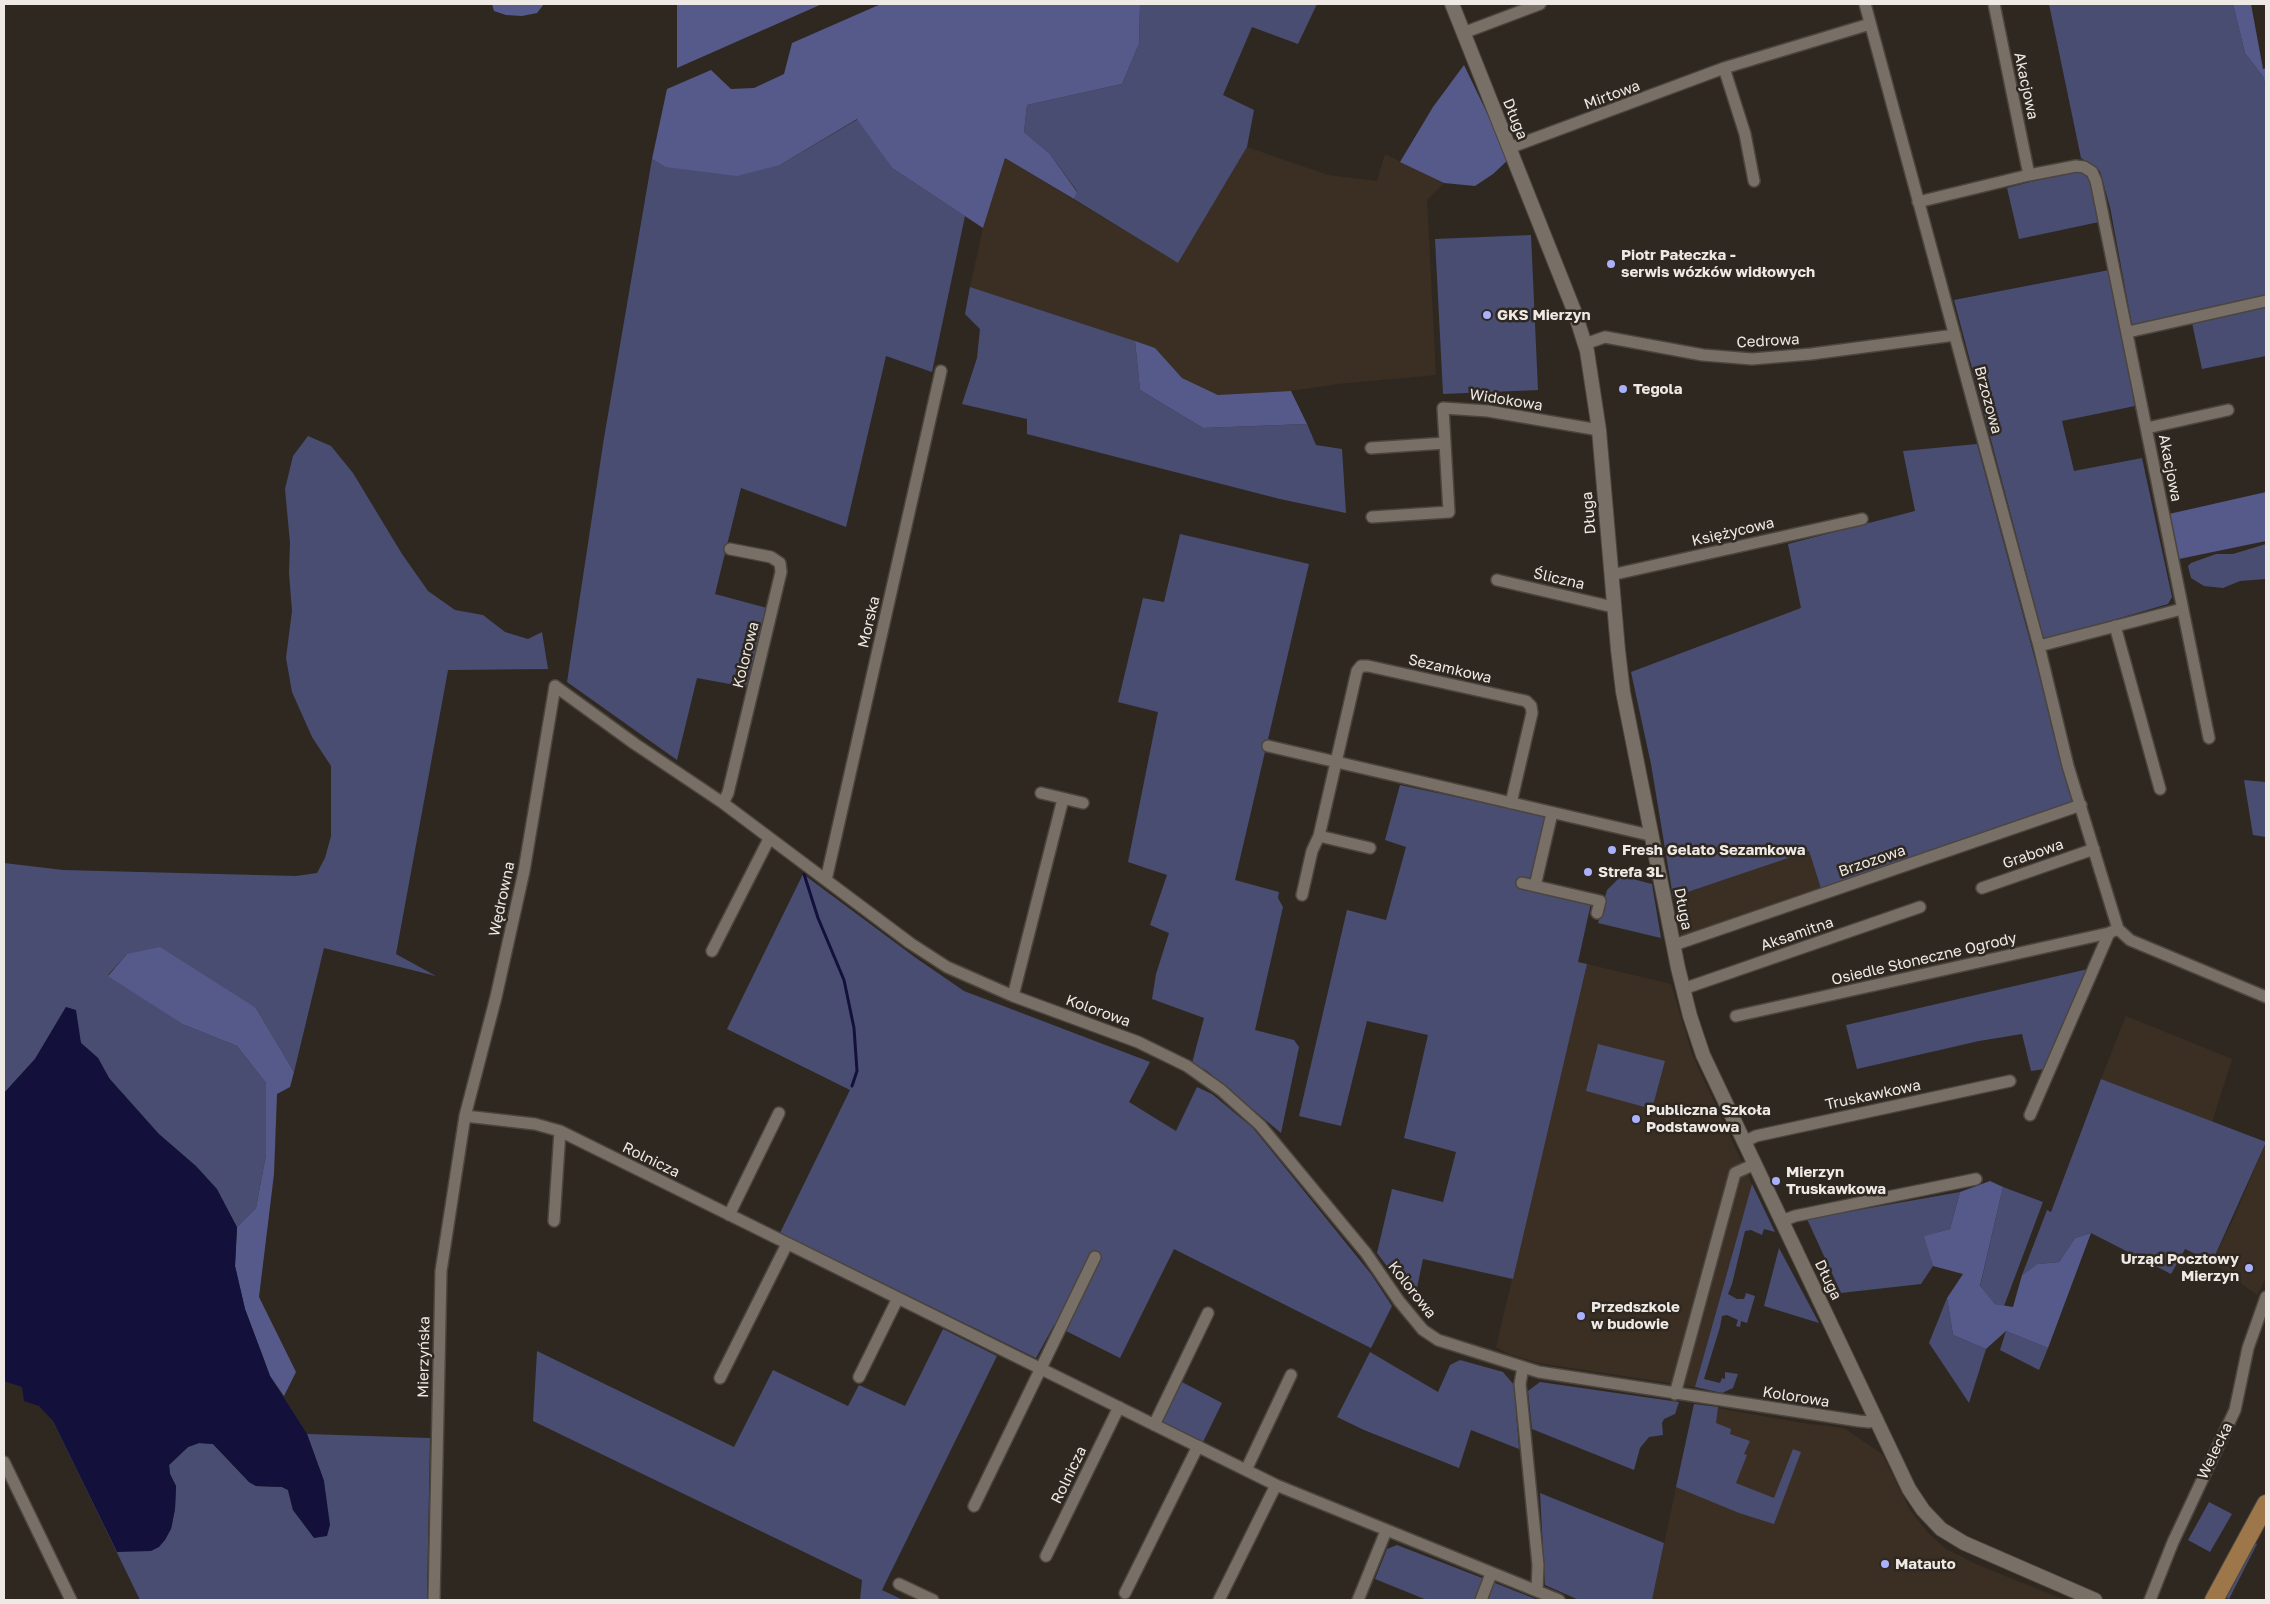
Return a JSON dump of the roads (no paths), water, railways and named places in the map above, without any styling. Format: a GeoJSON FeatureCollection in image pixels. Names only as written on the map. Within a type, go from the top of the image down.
{"type":"FeatureCollection","features":[{"type":"Feature","properties":{"kind":"main road"},"geometry":{"type":"LineString","coordinates":[[2214,1600],[2266,1504]]}},
{"type":"Feature","properties":{"kind":"street","name":"Długa"},"geometry":{"type":"LineString","coordinates":[[1452,4],[1585,344],[1592,375],[1599,430],[1623,692],[1683,988],[1703,1055],[1915,1500],[1935,1524],[1968,1545],[2095,1600]]}},
{"type":"Feature","properties":{"kind":"street"},"geometry":{"type":"LineString","coordinates":[[1464,33],[1540,4]]}},
{"type":"Feature","properties":{"kind":"street","name":"Brzozowa"},"geometry":{"type":"LineString","coordinates":[[1865,4],[2039,646],[2068,766],[2094,849],[2113,931]]}},
{"type":"Feature","properties":{"kind":"street","name":"Akacjowa"},"geometry":{"type":"LineString","coordinates":[[1994,4],[2029,175]]}},
{"type":"Feature","properties":{"kind":"street","name":"Mirtowa"},"geometry":{"type":"LineString","coordinates":[[1509,148],[1724,68],[1870,24]]}},
{"type":"Feature","properties":{"kind":"street"},"geometry":{"type":"LineString","coordinates":[[1724,68],[1745,134],[1754,181]]}},
{"type":"Feature","properties":{"kind":"street","name":"Akacjowa"},"geometry":{"type":"LineString","coordinates":[[1918,202],[2029,175],[2076,166],[2084,167],[2092,172],[2096,181],[2128,332],[2182,608],[2210,738]]}},
{"type":"Feature","properties":{"kind":"street"},"geometry":{"type":"LineString","coordinates":[[2128,332],[2266,301]]}},
{"type":"Feature","properties":{"kind":"street","name":"Cedrowa"},"geometry":{"type":"LineString","coordinates":[[1585,344],[1606,337],[1703,355],[1752,359],[1812,354],[1955,335]]}},
{"type":"Feature","properties":{"kind":"street","name":"Morska"},"geometry":{"type":"LineString","coordinates":[[826,880],[941,370]]}},
{"type":"Feature","properties":{"kind":"street","name":"Widokowa"},"geometry":{"type":"LineString","coordinates":[[1372,517],[1449,512],[1443,408],[1488,412],[1599,430]]}},
{"type":"Feature","properties":{"kind":"street"},"geometry":{"type":"LineString","coordinates":[[2147,428],[2228,410]]}},
{"type":"Feature","properties":{"kind":"street"},"geometry":{"type":"LineString","coordinates":[[1371,448],[1445,443]]}},
{"type":"Feature","properties":{"kind":"street","name":"Księżycowa"},"geometry":{"type":"LineString","coordinates":[[1611,575],[1862,519]]}},
{"type":"Feature","properties":{"kind":"street","name":"Kolorowa"},"geometry":{"type":"LineString","coordinates":[[723,803],[728,793],[781,572],[780,563],[771,557],[730,549]]}},
{"type":"Feature","properties":{"kind":"street","name":"Śliczna"},"geometry":{"type":"LineString","coordinates":[[1497,580],[1614,606]]}},
{"type":"Feature","properties":{"kind":"street"},"geometry":{"type":"LineString","coordinates":[[2039,646],[2182,608]]}},
{"type":"Feature","properties":{"kind":"street"},"geometry":{"type":"LineString","coordinates":[[2115,626],[2160,789]]}},
{"type":"Feature","properties":{"kind":"street","name":"Sezamkowa"},"geometry":{"type":"LineString","coordinates":[[1302,895],[1312,851],[1319,836],[1357,671],[1361,666],[1526,702],[1531,706],[1532,714],[1511,803]]}},
{"type":"Feature","properties":{"kind":"street","name":"Kolorowa"},"geometry":{"type":"LineString","coordinates":[[554,686],[635,744],[723,803],[910,943],[947,967],[1013,996],[1138,1042],[1187,1066],[1222,1090],[1260,1125],[1366,1253],[1399,1301],[1423,1330],[1438,1340],[1523,1367],[1675,1394],[1859,1422],[1869,1422],[1877,1419]]}},
{"type":"Feature","properties":{"kind":"street","name":"Wędrowna"},"geometry":{"type":"LineString","coordinates":[[466,1116],[496,997],[524,871],[554,686]]}},
{"type":"Feature","properties":{"kind":"street"},"geometry":{"type":"LineString","coordinates":[[1268,746],[1552,813],[1645,834],[1651,833]]}},
{"type":"Feature","properties":{"kind":"street"},"geometry":{"type":"LineString","coordinates":[[1041,793],[1083,803]]}},
{"type":"Feature","properties":{"kind":"street"},"geometry":{"type":"LineString","coordinates":[[1013,996],[1063,798]]}},
{"type":"Feature","properties":{"kind":"street","name":"Brzozowa"},"geometry":{"type":"LineString","coordinates":[[1674,945],[2080,805]]}},
{"type":"Feature","properties":{"kind":"street"},"geometry":{"type":"LineString","coordinates":[[1535,886],[1552,813]]}},
{"type":"Feature","properties":{"kind":"street"},"geometry":{"type":"LineString","coordinates":[[1319,836],[1370,848]]}},
{"type":"Feature","properties":{"kind":"street"},"geometry":{"type":"LineString","coordinates":[[712,951],[769,838]]}},
{"type":"Feature","properties":{"kind":"street","name":"Grabowa"},"geometry":{"type":"LineString","coordinates":[[1982,888],[2094,849]]}},
{"type":"Feature","properties":{"kind":"street"},"geometry":{"type":"LineString","coordinates":[[1522,883],[1600,901],[1597,913]]}},
{"type":"Feature","properties":{"kind":"street","name":"Aksamitna"},"geometry":{"type":"LineString","coordinates":[[1683,988],[1920,907]]}},
{"type":"Feature","properties":{"kind":"street"},"geometry":{"type":"LineString","coordinates":[[2030,1116],[2113,931],[2130,940],[2266,997]]}},
{"type":"Feature","properties":{"kind":"street","name":"Osiedle Słoneczne Ogrody"},"geometry":{"type":"LineString","coordinates":[[1736,1016],[2113,931]]}},
{"type":"Feature","properties":{"kind":"street","name":"Truskawkowa"},"geometry":{"type":"LineString","coordinates":[[1744,1142],[1756,1136],[2010,1081]]}},
{"type":"Feature","properties":{"kind":"street"},"geometry":{"type":"LineString","coordinates":[[729,1215],[779,1113]]}},
{"type":"Feature","properties":{"kind":"street","name":"Rolnicza"},"geometry":{"type":"LineString","coordinates":[[466,1116],[535,1124],[560,1131],[1276,1485],[1491,1574],[1559,1600]]}},
{"type":"Feature","properties":{"kind":"street","name":"Mierzyńska"},"geometry":{"type":"LineString","coordinates":[[434,1600],[440,1271],[466,1116]]}},
{"type":"Feature","properties":{"kind":"street"},"geometry":{"type":"LineString","coordinates":[[554,1221],[560,1131]]}},
{"type":"Feature","properties":{"kind":"street"},"geometry":{"type":"LineString","coordinates":[[1675,1394],[1735,1173],[1755,1164]]}},
{"type":"Feature","properties":{"kind":"street"},"geometry":{"type":"LineString","coordinates":[[1782,1221],[1795,1216],[1976,1180]]}},
{"type":"Feature","properties":{"kind":"street"},"geometry":{"type":"LineString","coordinates":[[720,1378],[787,1244]]}},
{"type":"Feature","properties":{"kind":"street"},"geometry":{"type":"LineString","coordinates":[[974,1506],[1095,1257]]}},
{"type":"Feature","properties":{"kind":"street","name":"Welecka"},"geometry":{"type":"LineString","coordinates":[[2150,1600],[2174,1542],[2235,1410],[2248,1348],[2266,1297]]}},
{"type":"Feature","properties":{"kind":"street"},"geometry":{"type":"LineString","coordinates":[[859,1377],[898,1298]]}},
{"type":"Feature","properties":{"kind":"street"},"geometry":{"type":"LineString","coordinates":[[1154,1425],[1208,1313]]}},
{"type":"Feature","properties":{"kind":"street"},"geometry":{"type":"LineString","coordinates":[[1523,1367],[1520,1384],[1538,1566],[1537,1591]]}},
{"type":"Feature","properties":{"kind":"street"},"geometry":{"type":"LineString","coordinates":[[1246,1470],[1291,1375]]}},
{"type":"Feature","properties":{"kind":"street","name":"Rolnicza"},"geometry":{"type":"LineString","coordinates":[[1046,1556],[1119,1407]]}},
{"type":"Feature","properties":{"kind":"street"},"geometry":{"type":"LineString","coordinates":[[1125,1593],[1198,1446]]}},
{"type":"Feature","properties":{"kind":"street"},"geometry":{"type":"LineString","coordinates":[[4,1462],[71,1600]]}},
{"type":"Feature","properties":{"kind":"street"},"geometry":{"type":"LineString","coordinates":[[1219,1600],[1276,1485]]}},
{"type":"Feature","properties":{"kind":"street"},"geometry":{"type":"LineString","coordinates":[[1358,1600],[1386,1530]]}},
{"type":"Feature","properties":{"kind":"street"},"geometry":{"type":"LineString","coordinates":[[1481,1600],[1491,1574]]}},
{"type":"Feature","properties":{"kind":"street"},"geometry":{"type":"LineString","coordinates":[[899,1584],[933,1600]]}},
{"type":"Feature","properties":{"kind":"waterway"},"geometry":{"type":"LineString","coordinates":[[804,874],[818,918],[844,980],[854,1028],[857,1071],[852,1086]]}},
{"type":"Feature","properties":{"kind":"place","name":"Piotr Pałeczka - serwis wózków widłowych"},"geometry":{"type":"Point","coordinates":[1611,264]}},
{"type":"Feature","properties":{"kind":"place","name":"GKS Mierzyn"},"geometry":{"type":"Point","coordinates":[1487,315]}},
{"type":"Feature","properties":{"kind":"place","name":"Tegola"},"geometry":{"type":"Point","coordinates":[1623,389]}},
{"type":"Feature","properties":{"kind":"place","name":"Fresh Gelato Sezamkowa"},"geometry":{"type":"Point","coordinates":[1612,850]}},
{"type":"Feature","properties":{"kind":"place","name":"Strefa 3L"},"geometry":{"type":"Point","coordinates":[1588,872]}},
{"type":"Feature","properties":{"kind":"place","name":"Publiczna Szkoła Podstawowa"},"geometry":{"type":"Point","coordinates":[1636,1119]}},
{"type":"Feature","properties":{"kind":"place","name":"Mierzyn Truskawkowa"},"geometry":{"type":"Point","coordinates":[1776,1181]}},
{"type":"Feature","properties":{"kind":"place","name":"Urząd Pocztowy Mierzyn"},"geometry":{"type":"Point","coordinates":[2249,1268]}},
{"type":"Feature","properties":{"kind":"place","name":"Przedszkole w budowie"},"geometry":{"type":"Point","coordinates":[1581,1316]}},
{"type":"Feature","properties":{"kind":"place","name":"Matauto"},"geometry":{"type":"Point","coordinates":[1885,1564]}}]}
